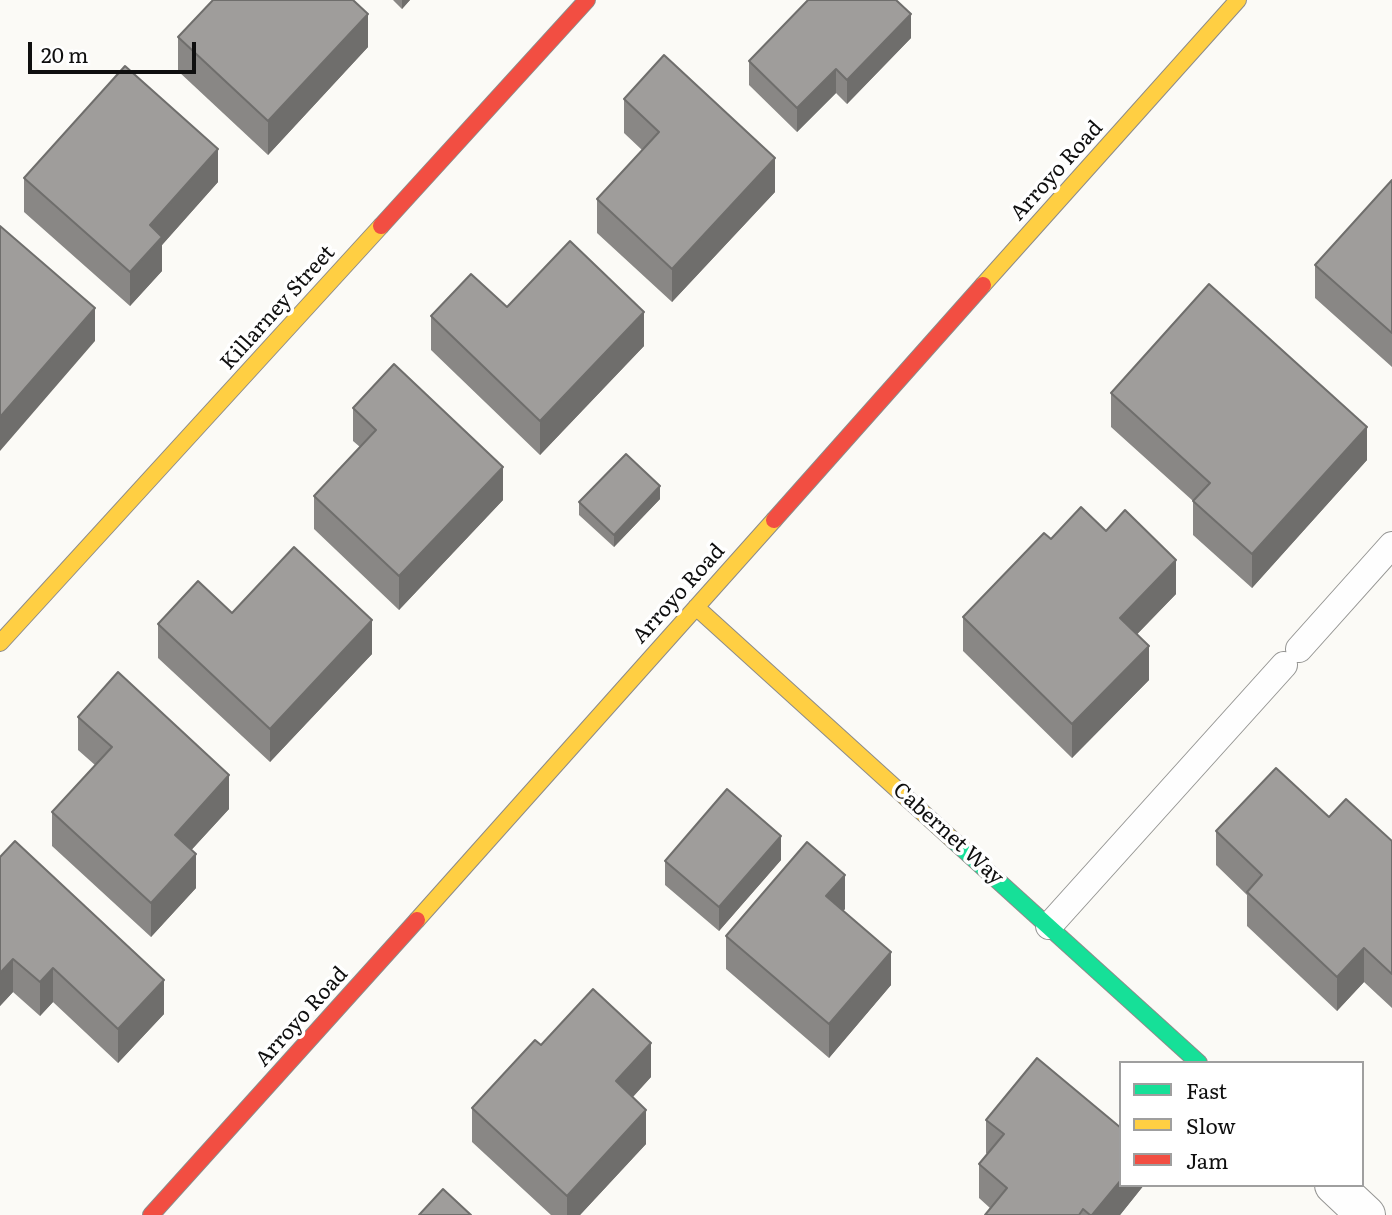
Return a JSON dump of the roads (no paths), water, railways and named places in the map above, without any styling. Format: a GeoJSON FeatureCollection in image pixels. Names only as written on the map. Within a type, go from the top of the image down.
{"type":"FeatureCollection","features":[{"type":"Feature","properties":{"kind":"street","name":"Killarney Street"},"geometry":{"type":"LineString","coordinates":[[0,643],[587,0]]}},
{"type":"Feature","properties":{"kind":"street","name":"Arroyo Road"},"geometry":{"type":"LineString","coordinates":[[150,1215],[1238,0]]}},
{"type":"Feature","properties":{"kind":"street","name":"Cabernet Way"},"geometry":{"type":"LineString","coordinates":[[696,607],[1197,1061]]}},
{"type":"Feature","properties":{"kind":"lane"},"geometry":{"type":"LineString","coordinates":[[1049,926],[1392,545]]}}]}
